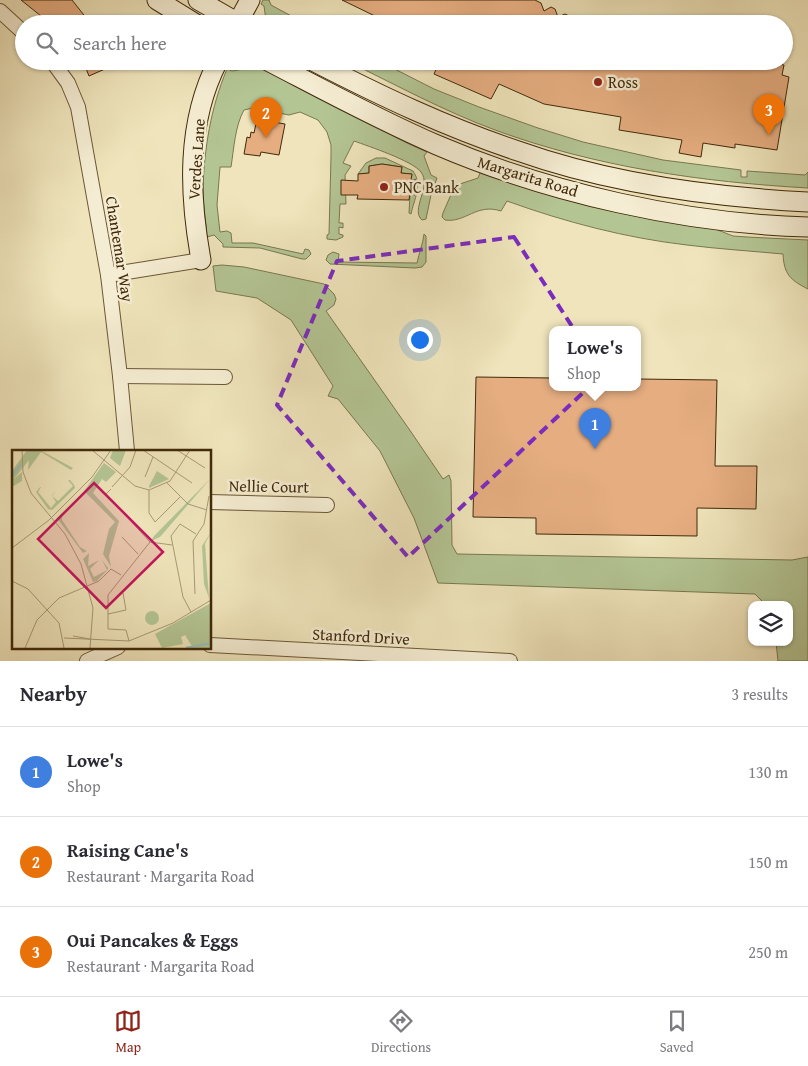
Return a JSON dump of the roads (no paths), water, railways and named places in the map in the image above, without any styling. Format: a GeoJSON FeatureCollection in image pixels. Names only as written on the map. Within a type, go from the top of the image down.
{"type":"FeatureCollection","features":[{"type":"Feature","properties":{"kind":"main road"},"geometry":{"type":"LineString","coordinates":[[157,0],[181,15]]}},
{"type":"Feature","properties":{"kind":"main road"},"geometry":{"type":"LineString","coordinates":[[198,0],[224,15]]}},
{"type":"Feature","properties":{"kind":"main road"},"geometry":{"type":"LineString","coordinates":[[242,15],[250,0]]}},
{"type":"Feature","properties":{"kind":"main road","name":"Verdes Lane"},"geometry":{"type":"LineString","coordinates":[[200,260],[194,220],[193,152],[199,110],[213,70]]}},
{"type":"Feature","properties":{"kind":"main road","name":"Margarita Road"},"geometry":{"type":"LineString","coordinates":[[286,70],[408,132],[450,150],[537,181],[616,202],[732,222],[808,227]]}},
{"type":"Feature","properties":{"kind":"main road","name":"Margarita Road"},"geometry":{"type":"LineString","coordinates":[[331,70],[404,107],[455,128],[519,152],[578,170],[675,190],[745,199],[808,202]]}},
{"type":"Feature","properties":{"kind":"main road"},"geometry":{"type":"LineString","coordinates":[[450,150],[453,145],[462,141],[533,166],[578,170]]}},
{"type":"Feature","properties":{"kind":"street"},"geometry":{"type":"LineString","coordinates":[[0,11],[15,25]]}},
{"type":"Feature","properties":{"kind":"street","name":"Chantemar Way"},"geometry":{"type":"LineString","coordinates":[[59,70],[68,83],[78,107],[108,275],[127,450]]}},
{"type":"Feature","properties":{"kind":"street"},"geometry":{"type":"LineString","coordinates":[[108,275],[200,260]]}},
{"type":"Feature","properties":{"kind":"street"},"geometry":{"type":"LineString","coordinates":[[120,376],[225,377]]}},
{"type":"Feature","properties":{"kind":"street","name":"Nellie Court"},"geometry":{"type":"LineString","coordinates":[[211,502],[327,505]]}},
{"type":"Feature","properties":{"kind":"street","name":"Stanford Drive"},"geometry":{"type":"LineString","coordinates":[[211,645],[510,661]]}},
{"type":"Feature","properties":{"kind":"street"},"geometry":{"type":"LineString","coordinates":[[87,661],[116,648]]}},
{"type":"Feature","properties":{"kind":"place","name":"Ross"},"geometry":{"type":"Point","coordinates":[598,82]}},
{"type":"Feature","properties":{"kind":"place","name":"Oui Pancakes & Eggs"},"geometry":{"type":"Point","coordinates":[769,135]}},
{"type":"Feature","properties":{"kind":"place","name":"Raising Cane's"},"geometry":{"type":"Point","coordinates":[266,138]}},
{"type":"Feature","properties":{"kind":"place","name":"PNC Bank"},"geometry":{"type":"Point","coordinates":[384,187]}},
{"type":"Feature","properties":{"kind":"place","name":"Lowe's"},"geometry":{"type":"Point","coordinates":[595,449]}}]}
